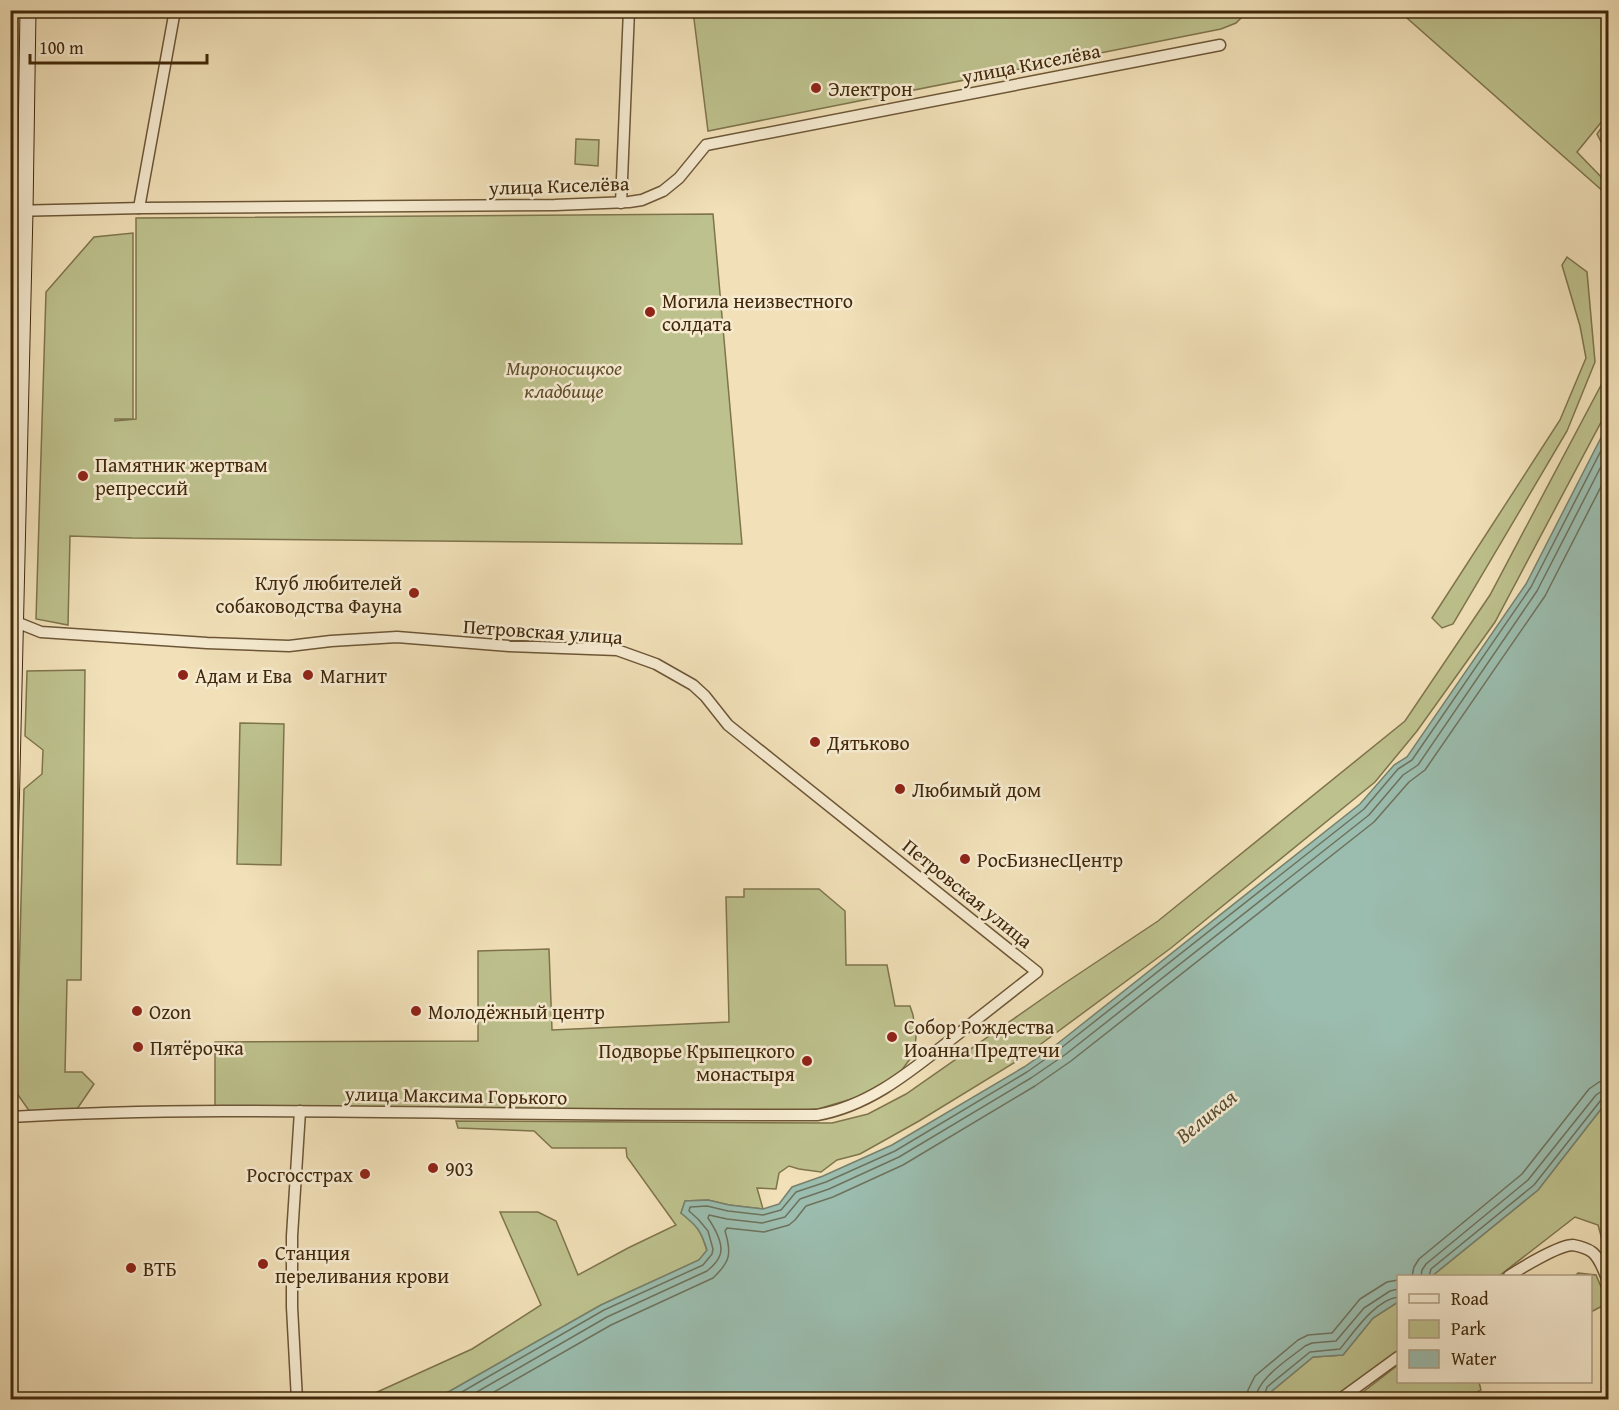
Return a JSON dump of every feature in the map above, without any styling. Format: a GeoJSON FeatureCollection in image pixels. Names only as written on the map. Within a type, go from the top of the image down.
{"type":"FeatureCollection","features":[{"type":"Feature","properties":{"kind":"main road"},"geometry":{"type":"LineString","coordinates":[[10,859],[18,211],[28,10]]}},
{"type":"Feature","properties":{"kind":"street"},"geometry":{"type":"LineString","coordinates":[[139,208],[174,10]]}},
{"type":"Feature","properties":{"kind":"street"},"geometry":{"type":"LineString","coordinates":[[621,203],[629,10]]}},
{"type":"Feature","properties":{"kind":"street","name":"улица Киселёва"},"geometry":{"type":"LineString","coordinates":[[18,211],[621,203],[642,200],[663,191],[679,178],[706,145],[1220,45]]}},
{"type":"Feature","properties":{"kind":"street","name":"Петровская улица"},"geometry":{"type":"LineString","coordinates":[[13,622],[41,633],[207,643],[289,646],[331,641],[397,638],[509,646],[617,650],[656,664],[693,685],[728,725],[1037,972]]}},
{"type":"Feature","properties":{"kind":"street","name":"улица Максима Горького"},"geometry":{"type":"LineString","coordinates":[[10,1117],[84,1113],[254,1110],[590,1115],[817,1115],[833,1112],[862,1101],[892,1084],[1037,972]]}},
{"type":"Feature","properties":{"kind":"street"},"geometry":{"type":"LineString","coordinates":[[297,1400],[292,1307],[292,1236],[300,1111]]}},
{"type":"Feature","properties":{"kind":"street"},"geometry":{"type":"LineString","coordinates":[[1511,1275],[1563,1247],[1574,1245],[1591,1251],[1599,1261],[1608,1281]]}},
{"type":"Feature","properties":{"kind":"street"},"geometry":{"type":"LineString","coordinates":[[1339,1400],[1397,1358]]}},
{"type":"Feature","properties":{"kind":"green space","name":"Электрон"},"geometry":{"type":"Polygon","coordinates":[[[693,10],[1248,11],[1236,23],[1221,29],[708,131],[693,10]]]}},
{"type":"Feature","properties":{"kind":"green space"},"geometry":{"type":"Polygon","coordinates":[[[1399,11],[1608,11],[1608,114],[1577,152],[1606,182],[1605,193],[1399,11]]]}},
{"type":"Feature","properties":{"kind":"green space"},"geometry":{"type":"Polygon","coordinates":[[[1608,118],[1608,155],[1597,134],[1608,118]]]}},
{"type":"Feature","properties":{"kind":"green space"},"geometry":{"type":"Polygon","coordinates":[[[576,139],[599,140],[598,166],[575,164],[576,139]]]}},
{"type":"Feature","properties":{"kind":"green space","name":"Мироносицкое кладбище"},"geometry":{"type":"Polygon","coordinates":[[[713,214],[742,544],[70,536],[68,625],[36,619],[46,292],[94,237],[133,233],[133,419],[115,419],[115,421],[136,419],[136,218],[713,214]]]}},
{"type":"Feature","properties":{"kind":"green space"},"geometry":{"type":"Polygon","coordinates":[[[1567,257],[1587,272],[1595,362],[1567,431],[1453,624],[1442,628],[1432,618],[1560,420],[1586,358],[1580,326],[1562,265],[1567,257]]]}},
{"type":"Feature","properties":{"kind":"green space"},"geometry":{"type":"Polygon","coordinates":[[[1608,372],[1608,409],[1495,622],[1417,731],[1375,782],[1171,948],[1022,1058],[919,1121],[860,1154],[837,1160],[821,1172],[789,1166],[779,1173],[776,1189],[757,1188],[763,1209],[708,1200],[685,1201],[681,1213],[698,1229],[707,1251],[699,1260],[601,1305],[436,1399],[357,1400],[472,1349],[541,1305],[500,1212],[538,1212],[556,1221],[578,1275],[676,1225],[627,1157],[626,1148],[552,1148],[534,1131],[458,1128],[456,1121],[832,1123],[868,1114],[906,1094],[1158,921],[1405,721],[1490,595],[1608,372]]]}},
{"type":"Feature","properties":{"kind":"green space"},"geometry":{"type":"Polygon","coordinates":[[[85,670],[81,980],[67,980],[65,1072],[82,1072],[94,1084],[75,1112],[30,1112],[16,1092],[24,789],[42,774],[43,750],[25,736],[27,671],[85,670]]]}},
{"type":"Feature","properties":{"kind":"green space"},"geometry":{"type":"Polygon","coordinates":[[[240,723],[284,724],[281,865],[237,864],[240,723]]]}},
{"type":"Feature","properties":{"kind":"green space"},"geometry":{"type":"Polygon","coordinates":[[[744,889],[819,889],[845,911],[846,965],[887,965],[895,1006],[910,1006],[913,1015],[915,1047],[910,1059],[895,1079],[858,1097],[818,1109],[732,1115],[215,1113],[215,1042],[478,1041],[478,951],[549,949],[552,1030],[729,1022],[726,897],[744,897],[744,889]]]}},
{"type":"Feature","properties":{"kind":"green space"},"geometry":{"type":"Polygon","coordinates":[[[1608,1100],[1608,1261],[1598,1225],[1575,1217],[1500,1275],[1433,1275],[1538,1190],[1608,1100]]]}},
{"type":"Feature","properties":{"kind":"green space"},"geometry":{"type":"Polygon","coordinates":[[[1578,1273],[1596,1275],[1608,1303],[1592,1311],[1592,1275],[1576,1275],[1578,1273]]]}},
{"type":"Feature","properties":{"kind":"green space"},"geometry":{"type":"Polygon","coordinates":[[[1397,1303],[1397,1356],[1342,1399],[1268,1400],[1272,1391],[1313,1357],[1343,1355],[1373,1318],[1397,1303]]]}},
{"type":"Feature","properties":{"kind":"green space"},"geometry":{"type":"Polygon","coordinates":[[[1397,1366],[1397,1383],[1479,1383],[1481,1390],[1465,1399],[1354,1399],[1397,1366]]]}},
{"type":"Feature","properties":{"kind":"water","name":"Великая"},"geometry":{"type":"Polygon","coordinates":[[[1608,424],[1608,1100],[1538,1190],[1433,1275],[1397,1275],[1397,1303],[1373,1318],[1343,1355],[1313,1357],[1272,1391],[1268,1399],[436,1399],[601,1305],[699,1260],[707,1250],[698,1229],[681,1213],[685,1201],[708,1200],[763,1209],[779,1204],[792,1187],[823,1176],[892,1145],[1024,1067],[1057,1044],[1360,804],[1394,765],[1407,757],[1526,584],[1608,424]]]}},
{"type":"Feature","properties":{"kind":"place","name":"Электрон"},"geometry":{"type":"Point","coordinates":[816,88]}},
{"type":"Feature","properties":{"kind":"place","name":"Могила неизвестного солдата"},"geometry":{"type":"Point","coordinates":[650,312]}},
{"type":"Feature","properties":{"kind":"place","name":"Памятник жертвам репрессий"},"geometry":{"type":"Point","coordinates":[83,476]}},
{"type":"Feature","properties":{"kind":"place","name":"Клуб любителей собаководства Фауна"},"geometry":{"type":"Point","coordinates":[414,593]}},
{"type":"Feature","properties":{"kind":"place","name":"Адам и Ева"},"geometry":{"type":"Point","coordinates":[183,675]}},
{"type":"Feature","properties":{"kind":"place","name":"Магнит"},"geometry":{"type":"Point","coordinates":[308,675]}},
{"type":"Feature","properties":{"kind":"place","name":"Дятьково"},"geometry":{"type":"Point","coordinates":[815,742]}},
{"type":"Feature","properties":{"kind":"place","name":"Любимый дом"},"geometry":{"type":"Point","coordinates":[900,789]}},
{"type":"Feature","properties":{"kind":"place","name":"РосБизнесЦентр"},"geometry":{"type":"Point","coordinates":[965,859]}},
{"type":"Feature","properties":{"kind":"place","name":"Ozon"},"geometry":{"type":"Point","coordinates":[137,1011]}},
{"type":"Feature","properties":{"kind":"place","name":"Молодёжный центр"},"geometry":{"type":"Point","coordinates":[416,1011]}},
{"type":"Feature","properties":{"kind":"place","name":"Собор Рождества Иоанна Предтечи"},"geometry":{"type":"Point","coordinates":[892,1037]}},
{"type":"Feature","properties":{"kind":"place","name":"Пятёрочка"},"geometry":{"type":"Point","coordinates":[138,1047]}},
{"type":"Feature","properties":{"kind":"place","name":"Подворье Крыпецкого монастыря"},"geometry":{"type":"Point","coordinates":[807,1061]}},
{"type":"Feature","properties":{"kind":"place","name":"903"},"geometry":{"type":"Point","coordinates":[433,1168]}},
{"type":"Feature","properties":{"kind":"place","name":"Росгосстрах"},"geometry":{"type":"Point","coordinates":[365,1174]}},
{"type":"Feature","properties":{"kind":"place","name":"Станция переливания крови"},"geometry":{"type":"Point","coordinates":[263,1264]}},
{"type":"Feature","properties":{"kind":"place","name":"ВТБ"},"geometry":{"type":"Point","coordinates":[131,1268]}}]}
